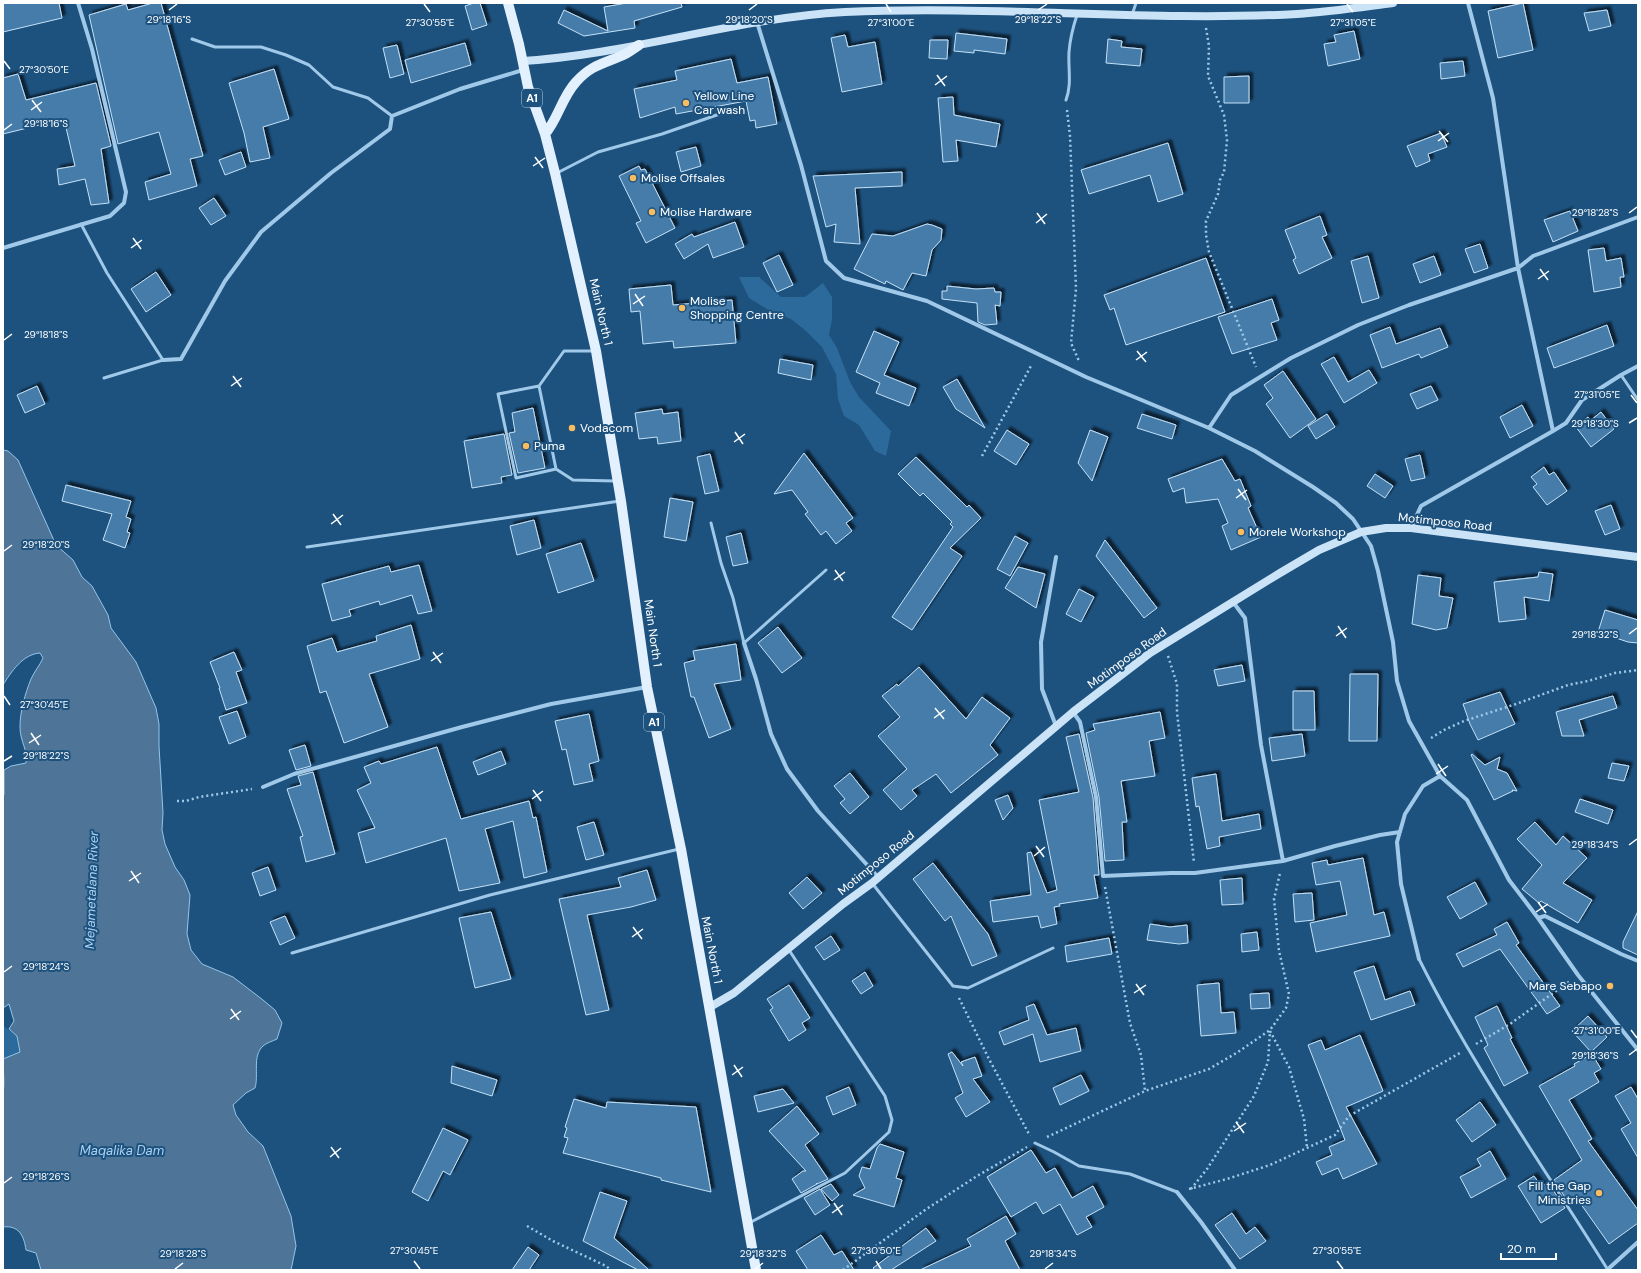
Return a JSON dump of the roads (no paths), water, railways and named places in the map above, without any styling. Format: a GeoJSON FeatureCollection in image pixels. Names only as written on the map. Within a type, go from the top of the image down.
{"type":"FeatureCollection","features":[{"type":"Feature","properties":{"kind":"main road","name":"Main North 1"},"geometry":{"type":"LineString","coordinates":[[508,3],[524,65],[528,88],[545,134],[555,173],[596,351],[621,501],[647,687],[681,849],[756,1270]]}},
{"type":"Feature","properties":{"kind":"main road"},"geometry":{"type":"LineString","coordinates":[[545,134],[553,124],[563,103],[576,82],[593,67],[622,56],[639,46]]}},
{"type":"Feature","properties":{"kind":"street"},"geometry":{"type":"LineString","coordinates":[[3,248],[110,216],[124,203],[126,192],[92,49],[78,3]]}},
{"type":"Feature","properties":{"kind":"street"},"geometry":{"type":"LineString","coordinates":[[163,360],[181,359],[225,281],[261,232],[331,173],[390,129],[392,116],[524,65],[548,59],[639,46],[757,22],[843,12],[935,6],[1078,13],[1204,16],[1298,14],[1393,3]]}},
{"type":"Feature","properties":{"kind":"street"},"geometry":{"type":"LineString","coordinates":[[1468,3],[1493,98],[1518,268],[1554,431]]}},
{"type":"Feature","properties":{"kind":"street"},"geometry":{"type":"LineString","coordinates":[[757,22],[801,165],[826,260],[844,278],[927,301],[1037,355],[1209,428],[1255,451],[1336,503],[1352,520],[1371,546],[1386,605],[1393,642],[1397,681],[1409,721],[1440,776],[1467,800],[1509,880],[1578,975],[1638,1050]]}},
{"type":"Feature","properties":{"kind":"street"},"geometry":{"type":"LineString","coordinates":[[1209,428],[1231,395],[1291,358],[1358,325],[1409,304],[1518,268],[1533,256],[1638,217]]}},
{"type":"Feature","properties":{"kind":"street"},"geometry":{"type":"LineString","coordinates":[[1411,528],[1421,506],[1554,431],[1566,423],[1582,400],[1638,366]]}},
{"type":"Feature","properties":{"kind":"street","name":"Motimposo Road"},"geometry":{"type":"LineString","coordinates":[[710,1007],[734,993],[843,904],[875,880],[1056,726],[1150,653],[1319,550],[1360,532],[1386,528],[1411,528],[1638,557]]}},
{"type":"Feature","properties":{"kind":"street"},"geometry":{"type":"LineString","coordinates":[[1056,557],[1041,642],[1042,689],[1056,726]]}},
{"type":"Feature","properties":{"kind":"street"},"geometry":{"type":"LineString","coordinates":[[1233,602],[1245,618],[1253,692],[1261,745],[1283,861]]}},
{"type":"Feature","properties":{"kind":"street"},"geometry":{"type":"LineString","coordinates":[[744,643],[756,679],[771,734],[787,769],[818,811],[875,880]]}},
{"type":"Feature","properties":{"kind":"street"},"geometry":{"type":"LineString","coordinates":[[263,787],[294,774],[462,727],[551,704],[647,687]]}},
{"type":"Feature","properties":{"kind":"street"},"geometry":{"type":"LineString","coordinates":[[1073,712],[1080,722],[1096,796],[1103,876],[1195,873],[1283,861],[1380,834],[1400,832]]}},
{"type":"Feature","properties":{"kind":"street"},"geometry":{"type":"LineString","coordinates":[[1419,959],[1401,884],[1398,842],[1405,814],[1423,786],[1440,776]]}},
{"type":"Feature","properties":{"kind":"street"},"geometry":{"type":"LineString","coordinates":[[1538,918],[1545,916],[1614,951],[1638,961]]}},
{"type":"Feature","properties":{"kind":"street"},"geometry":{"type":"LineString","coordinates":[[1177,1192],[1235,1270]]}},
{"type":"Feature","properties":{"kind":"street"},"geometry":{"type":"LineString","coordinates":[[1608,1270],[1638,1242]]}},
{"type":"Feature","properties":{"kind":"lane"},"geometry":{"type":"LineString","coordinates":[[1132,15],[1136,3]]}},
{"type":"Feature","properties":{"kind":"lane"},"geometry":{"type":"LineString","coordinates":[[1066,100],[1070,89],[1069,53],[1073,27],[1078,13]]}},
{"type":"Feature","properties":{"kind":"lane"},"geometry":{"type":"LineString","coordinates":[[192,40],[215,47],[261,47],[286,55],[309,65],[333,87],[368,98],[392,116]]}},
{"type":"Feature","properties":{"kind":"lane"},"geometry":{"type":"LineString","coordinates":[[555,173],[598,152],[662,134],[734,109]]}},
{"type":"Feature","properties":{"kind":"lane"},"geometry":{"type":"LineString","coordinates":[[81,224],[107,273],[163,360],[104,378]]}},
{"type":"Feature","properties":{"kind":"lane"},"geometry":{"type":"LineString","coordinates":[[556,469],[516,478],[498,394],[539,386],[564,351],[596,351]]}},
{"type":"Feature","properties":{"kind":"lane"},"geometry":{"type":"LineString","coordinates":[[1621,375],[1638,400]]}},
{"type":"Feature","properties":{"kind":"lane"},"geometry":{"type":"LineString","coordinates":[[539,386],[556,469],[573,480],[617,481]]}},
{"type":"Feature","properties":{"kind":"lane"},"geometry":{"type":"LineString","coordinates":[[307,548],[621,501]]}},
{"type":"Feature","properties":{"kind":"lane"},"geometry":{"type":"LineString","coordinates":[[712,523],[721,563],[733,598],[744,643],[826,570]]}},
{"type":"Feature","properties":{"kind":"lane"},"geometry":{"type":"LineString","coordinates":[[292,953],[490,895],[681,849]]}},
{"type":"Feature","properties":{"kind":"lane"},"geometry":{"type":"LineString","coordinates":[[875,880],[953,986],[968,988],[1053,948]]}},
{"type":"Feature","properties":{"kind":"lane"},"geometry":{"type":"LineString","coordinates":[[747,1223],[845,1173],[889,1132],[892,1120],[885,1096],[787,949]]}},
{"type":"Feature","properties":{"kind":"lane"},"geometry":{"type":"LineString","coordinates":[[1419,959],[1443,1007],[1521,1134],[1608,1270]]}},
{"type":"Feature","properties":{"kind":"lane"},"geometry":{"type":"LineString","coordinates":[[1034,1143],[1079,1166],[1130,1174],[1177,1192]]}},
{"type":"Feature","properties":{"kind":"water","name":"Maqalika Dam"},"geometry":{"type":"Polygon","coordinates":[[[3,450],[8,451],[18,460],[56,545],[73,560],[82,577],[92,586],[108,615],[111,628],[136,662],[156,708],[159,724],[163,813],[162,830],[165,844],[175,867],[184,880],[190,895],[187,934],[191,950],[202,964],[233,977],[263,1000],[275,1010],[282,1023],[277,1039],[264,1045],[260,1050],[257,1060],[255,1088],[246,1093],[233,1105],[236,1115],[248,1132],[263,1146],[291,1216],[296,1246],[291,1270],[41,1270],[36,1253],[26,1250],[24,1240],[20,1232],[13,1228],[3,1227],[3,1059],[20,1052],[17,1036],[9,1029],[14,1021],[9,1004],[3,1008],[4,770],[11,766],[26,763],[26,754],[20,732],[21,715],[31,679],[43,658],[40,653],[34,654],[23,660],[14,669],[3,685],[3,450]]]}},
{"type":"Feature","properties":{"kind":"place","name":"Yellow Line Car wash"},"geometry":{"type":"Point","coordinates":[686,103]}},
{"type":"Feature","properties":{"kind":"place","name":"Molise Offsales"},"geometry":{"type":"Point","coordinates":[633,178]}},
{"type":"Feature","properties":{"kind":"place","name":"Molise Hardware"},"geometry":{"type":"Point","coordinates":[652,212]}},
{"type":"Feature","properties":{"kind":"place","name":"Molise Shopping Centre"},"geometry":{"type":"Point","coordinates":[682,308]}},
{"type":"Feature","properties":{"kind":"place","name":"Vodacom"},"geometry":{"type":"Point","coordinates":[572,428]}},
{"type":"Feature","properties":{"kind":"place","name":"Puma"},"geometry":{"type":"Point","coordinates":[526,446]}},
{"type":"Feature","properties":{"kind":"place","name":"Morele Workshop"},"geometry":{"type":"Point","coordinates":[1241,532]}},
{"type":"Feature","properties":{"kind":"place","name":"Mare Sebapo"},"geometry":{"type":"Point","coordinates":[1610,986]}},
{"type":"Feature","properties":{"kind":"place","name":"Fill the Gap Ministries"},"geometry":{"type":"Point","coordinates":[1599,1193]}},
{"type":"Feature","properties":{"kind":"water label","name":"Mejametalana River"},"geometry":{"type":"Point","coordinates":[91,890]}}]}
